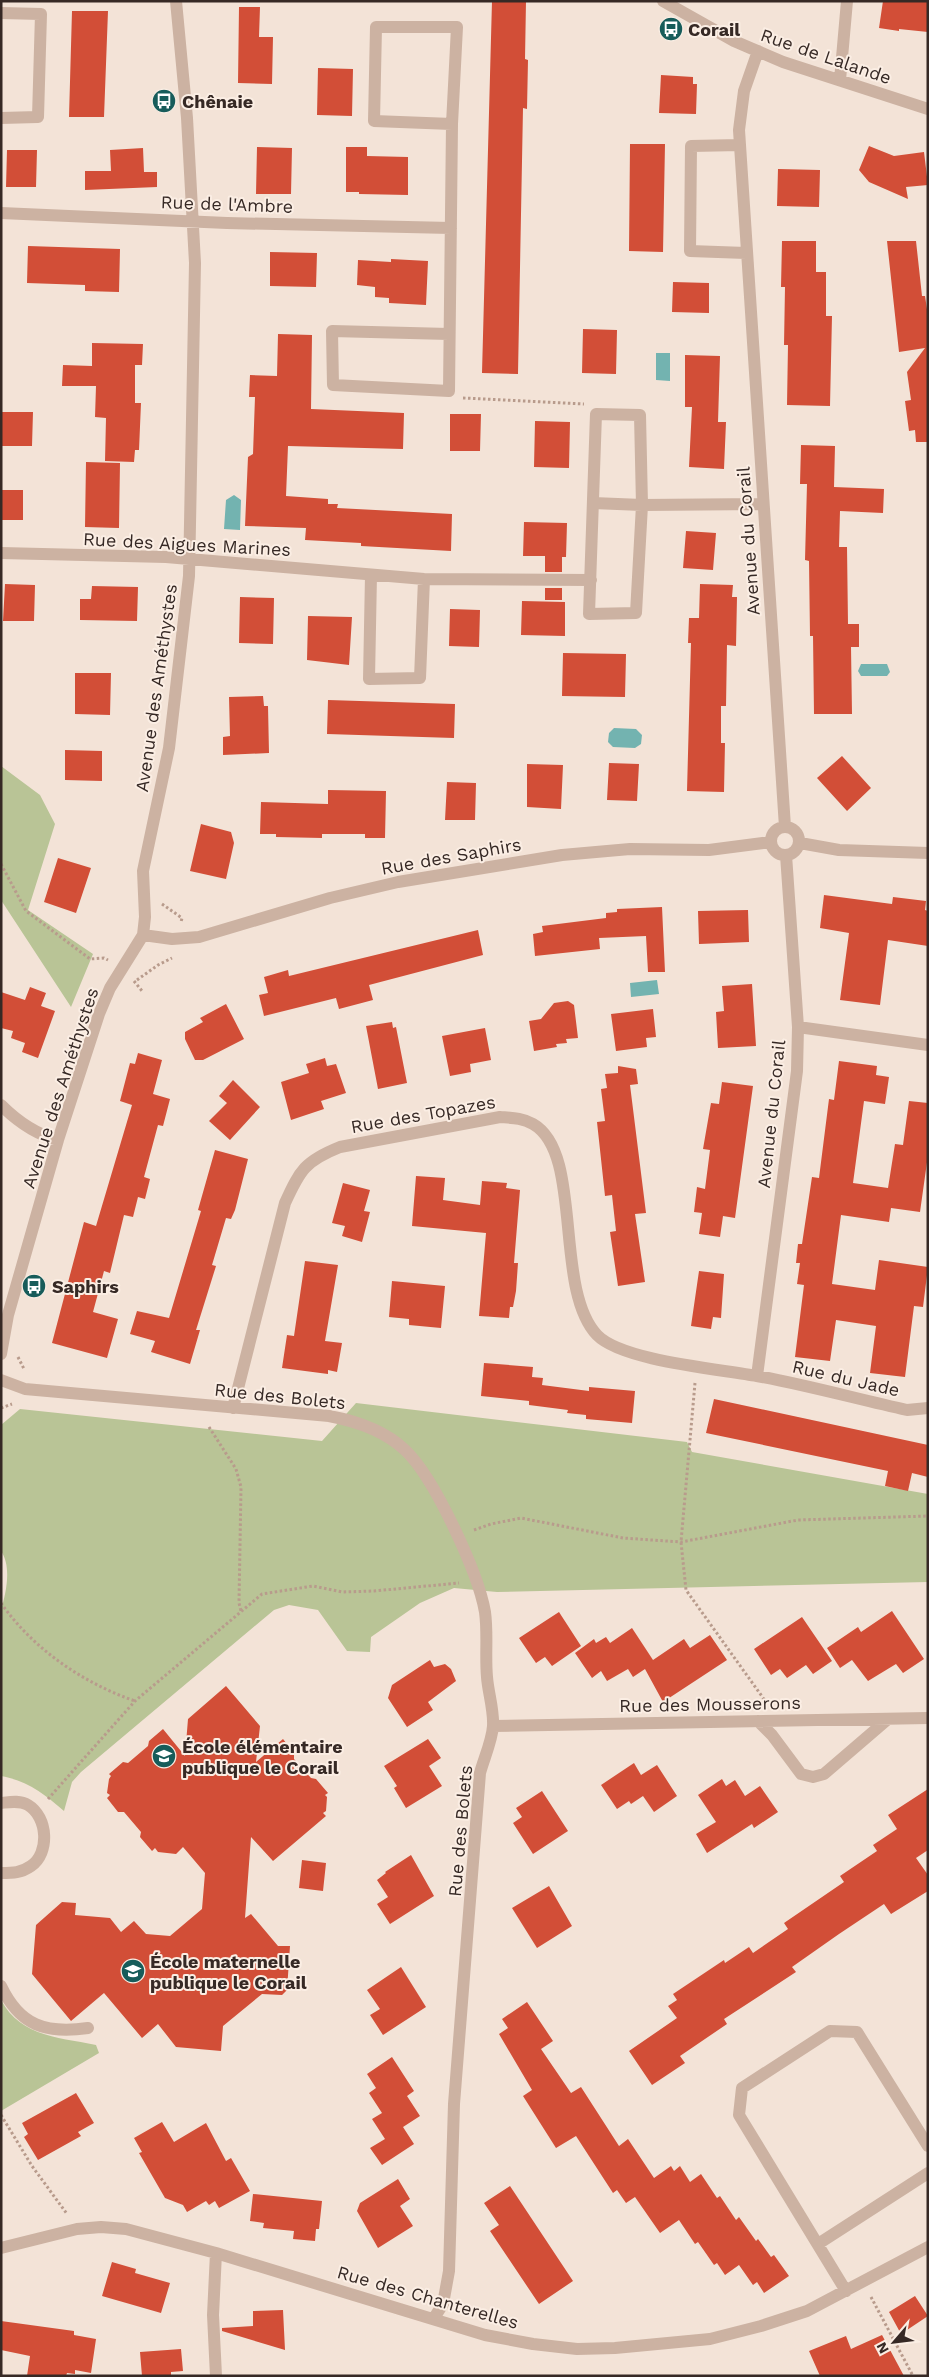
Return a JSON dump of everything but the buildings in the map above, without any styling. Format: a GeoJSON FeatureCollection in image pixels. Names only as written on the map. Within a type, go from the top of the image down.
{"type":"FeatureCollection","features":[{"type":"Feature","properties":{"kind":"street","name":"Avenue des Améthystes"},"geometry":{"type":"LineString","coordinates":[[1,1354],[8,1315],[58,1140],[99,1014],[110,988],[143,935],[145,917],[143,870],[169,748],[186,610],[189,558],[195,263],[176,1]]}},
{"type":"Feature","properties":{"kind":"street","name":"Rue de Lalande"},"geometry":{"type":"LineString","coordinates":[[663,1],[758,51],[928,109]]}},
{"type":"Feature","properties":{"kind":"street"},"geometry":{"type":"LineString","coordinates":[[840,80],[847,1]]}},
{"type":"Feature","properties":{"kind":"street"},"geometry":{"type":"LineString","coordinates":[[1,13],[41,14],[38,117],[1,118]]}},
{"type":"Feature","properties":{"kind":"street"},"geometry":{"type":"LineString","coordinates":[[449,334],[332,331],[333,385],[449,391],[452,124],[457,27],[376,27],[374,120],[452,124]]}},
{"type":"Feature","properties":{"kind":"street","name":"Avenue du Corail"},"geometry":{"type":"LineString","coordinates":[[758,51],[740,106],[740,145],[785,826]]}},
{"type":"Feature","properties":{"kind":"street"},"geometry":{"type":"LineString","coordinates":[[740,145],[691,146],[690,251],[746,253]]}},
{"type":"Feature","properties":{"kind":"street","name":"Rue de l'Ambre"},"geometry":{"type":"LineString","coordinates":[[1,213],[193,221],[451,228]]}},
{"type":"Feature","properties":{"kind":"street"},"geometry":{"type":"LineString","coordinates":[[596,414],[640,416],[642,505],[636,613],[589,614],[596,414]]}},
{"type":"Feature","properties":{"kind":"street"},"geometry":{"type":"LineString","coordinates":[[593,503],[642,505],[763,504]]}},
{"type":"Feature","properties":{"kind":"street","name":"Rue des Aigues Marines"},"geometry":{"type":"LineString","coordinates":[[1,554],[189,558],[424,579],[591,580]]}},
{"type":"Feature","properties":{"kind":"street"},"geometry":{"type":"LineString","coordinates":[[370,575],[369,678],[420,678],[424,579]]}},
{"type":"Feature","properties":{"kind":"street"},"geometry":{"type":"LineString","coordinates":[[785,826],[796,831],[800,843],[795,852],[786,855],[777,852],[771,842],[776,831],[785,826]]}},
{"type":"Feature","properties":{"kind":"street","name":"Rue des Saphirs"},"geometry":{"type":"LineString","coordinates":[[143,935],[178,939],[218,934],[330,898],[448,872],[562,855],[630,848],[709,850],[771,842]]}},
{"type":"Feature","properties":{"kind":"street"},"geometry":{"type":"LineString","coordinates":[[800,843],[839,850],[928,853]]}},
{"type":"Feature","properties":{"kind":"street","name":"Avenue du Corail"},"geometry":{"type":"LineString","coordinates":[[757,1376],[797,1071],[798,1027],[786,855]]}},
{"type":"Feature","properties":{"kind":"street"},"geometry":{"type":"LineString","coordinates":[[798,1027],[928,1044]]}},
{"type":"Feature","properties":{"kind":"street"},"geometry":{"type":"LineString","coordinates":[[1,1105],[19,1122],[38,1134],[58,1140]]}},
{"type":"Feature","properties":{"kind":"street","name":"Rue des Topazes"},"geometry":{"type":"LineString","coordinates":[[233,1408],[285,1203],[298,1175],[315,1157],[340,1147],[500,1117],[517,1118],[534,1125],[555,1150],[579,1302],[597,1335],[611,1346],[627,1352],[696,1367],[757,1376]]}},
{"type":"Feature","properties":{"kind":"street","name":"Rue du Jade"},"geometry":{"type":"LineString","coordinates":[[757,1376],[908,1410],[928,1408]]}},
{"type":"Feature","properties":{"kind":"street","name":"Rue des Bolets"},"geometry":{"type":"LineString","coordinates":[[1,1380],[25,1389],[329,1416],[351,1420],[386,1436],[404,1450],[418,1466],[436,1493],[467,1559],[479,1589],[487,1634],[487,1675],[493,1726],[480,1773],[454,2104],[449,2271],[443,2304],[434,2318]]}},
{"type":"Feature","properties":{"kind":"street","name":"Rue des Mousserons"},"geometry":{"type":"LineString","coordinates":[[493,1726],[928,1718]]}},
{"type":"Feature","properties":{"kind":"street"},"geometry":{"type":"LineString","coordinates":[[758,1721],[772,1735],[801,1774],[813,1777],[824,1774],[888,1719]]}},
{"type":"Feature","properties":{"kind":"street"},"geometry":{"type":"LineString","coordinates":[[1,1803],[16,1802],[28,1805],[36,1813],[45,1839],[41,1853],[33,1865],[19,1873],[1,1872]]}},
{"type":"Feature","properties":{"kind":"street"},"geometry":{"type":"LineString","coordinates":[[1,1986],[16,2011],[36,2026],[66,2031],[88,2028]]}},
{"type":"Feature","properties":{"kind":"street"},"geometry":{"type":"LineString","coordinates":[[846,2291],[739,2115],[742,2088],[830,2030],[857,2032],[928,2146]]}},
{"type":"Feature","properties":{"kind":"street"},"geometry":{"type":"LineString","coordinates":[[818,2244],[928,2173]]}},
{"type":"Feature","properties":{"kind":"street","name":"Rue des Chanterelles"},"geometry":{"type":"LineString","coordinates":[[1,2248],[77,2229],[102,2227],[126,2229],[216,2253],[485,2335],[533,2344],[577,2349],[615,2348],[710,2338],[752,2328],[807,2311],[928,2247]]}},
{"type":"Feature","properties":{"kind":"street"},"geometry":{"type":"LineString","coordinates":[[216,2253],[213,2315],[216,2376]]}},
{"type":"Feature","properties":{"kind":"path"},"geometry":{"type":"LineString","coordinates":[[449,391],[464,398],[582,403],[596,414]]}},
{"type":"Feature","properties":{"kind":"path"},"geometry":{"type":"LineString","coordinates":[[1,864],[26,911],[90,959],[104,958],[122,970],[142,991]]}},
{"type":"Feature","properties":{"kind":"path"},"geometry":{"type":"LineString","coordinates":[[130,988],[158,965],[180,954],[178,939]]}},
{"type":"Feature","properties":{"kind":"path"},"geometry":{"type":"LineString","coordinates":[[696,1367],[682,1542],[686,1590],[779,1720]]}},
{"type":"Feature","properties":{"kind":"path"},"geometry":{"type":"LineString","coordinates":[[209,1428],[236,1469],[241,1487],[239,1603],[241,1611]]}},
{"type":"Feature","properties":{"kind":"path"},"geometry":{"type":"LineString","coordinates":[[471,1531],[491,1524],[521,1518],[623,1538],[682,1542],[798,1520],[928,1516]]}},
{"type":"Feature","properties":{"kind":"path"},"geometry":{"type":"LineString","coordinates":[[36,1813],[135,1701],[262,1594],[313,1586],[342,1592],[374,1592],[458,1582],[464,1594],[479,1589]]}},
{"type":"Feature","properties":{"kind":"path"},"geometry":{"type":"LineString","coordinates":[[1,1603],[30,1639],[84,1678],[111,1692],[135,1701]]}},
{"type":"Feature","properties":{"kind":"path"},"geometry":{"type":"LineString","coordinates":[[1,2115],[32,2166],[52,2190],[77,2229]]}},
{"type":"Feature","properties":{"kind":"path"},"geometry":{"type":"LineString","coordinates":[[864,2282],[913,2376]]}},
{"type":"Feature","properties":{"kind":"green space"},"geometry":{"type":"Polygon","coordinates":[[[1,766],[40,795],[55,824],[28,910],[93,954],[71,1007],[1,900],[1,766]]]}},
{"type":"Feature","properties":{"kind":"green space"},"geometry":{"type":"Polygon","coordinates":[[[356,1403],[687,1442],[692,1452],[928,1494],[928,1582],[497,1592],[454,1588],[420,1603],[371,1637],[370,1652],[347,1651],[318,1610],[289,1605],[274,1610],[81,1772],[72,1782],[64,1811],[50,1799],[28,1785],[1,1776],[1,1610],[6,1588],[7,1572],[1,1551],[1,1425],[20,1409],[322,1441],[356,1403]]]}},
{"type":"Feature","properties":{"kind":"green space"},"geometry":{"type":"Polygon","coordinates":[[[1,2000],[19,2022],[30,2028],[55,2037],[96,2045],[99,2053],[1,2111],[1,2000]]]}},
{"type":"Feature","properties":{"kind":"water"},"geometry":{"type":"Polygon","coordinates":[[[656,353],[670,353],[670,381],[656,380],[656,353]]]}},
{"type":"Feature","properties":{"kind":"water"},"geometry":{"type":"Polygon","coordinates":[[[234,495],[241,500],[240,530],[224,529],[226,500],[234,495]]]}},
{"type":"Feature","properties":{"kind":"water"},"geometry":{"type":"Polygon","coordinates":[[[861,664],[887,664],[890,672],[887,676],[861,676],[858,671],[861,664]]]}},
{"type":"Feature","properties":{"kind":"water"},"geometry":{"type":"Polygon","coordinates":[[[614,728],[636,729],[642,735],[641,744],[635,748],[613,747],[608,742],[609,733],[614,728]]]}},
{"type":"Feature","properties":{"kind":"water"},"geometry":{"type":"Polygon","coordinates":[[[657,980],[659,994],[631,997],[630,983],[657,980]]]}},
{"type":"Feature","properties":{"kind":"place","name":"Corail"},"geometry":{"type":"Point","coordinates":[671,29]}},
{"type":"Feature","properties":{"kind":"place","name":"Chênaie"},"geometry":{"type":"Point","coordinates":[164,101]}},
{"type":"Feature","properties":{"kind":"place","name":"Saphirs"},"geometry":{"type":"Point","coordinates":[34,1286]}},
{"type":"Feature","properties":{"kind":"place","name":"École élémentaire publique le Corail"},"geometry":{"type":"Point","coordinates":[164,1756]}},
{"type":"Feature","properties":{"kind":"place","name":"École maternelle publique le Corail"},"geometry":{"type":"Point","coordinates":[133,1971]}}]}
